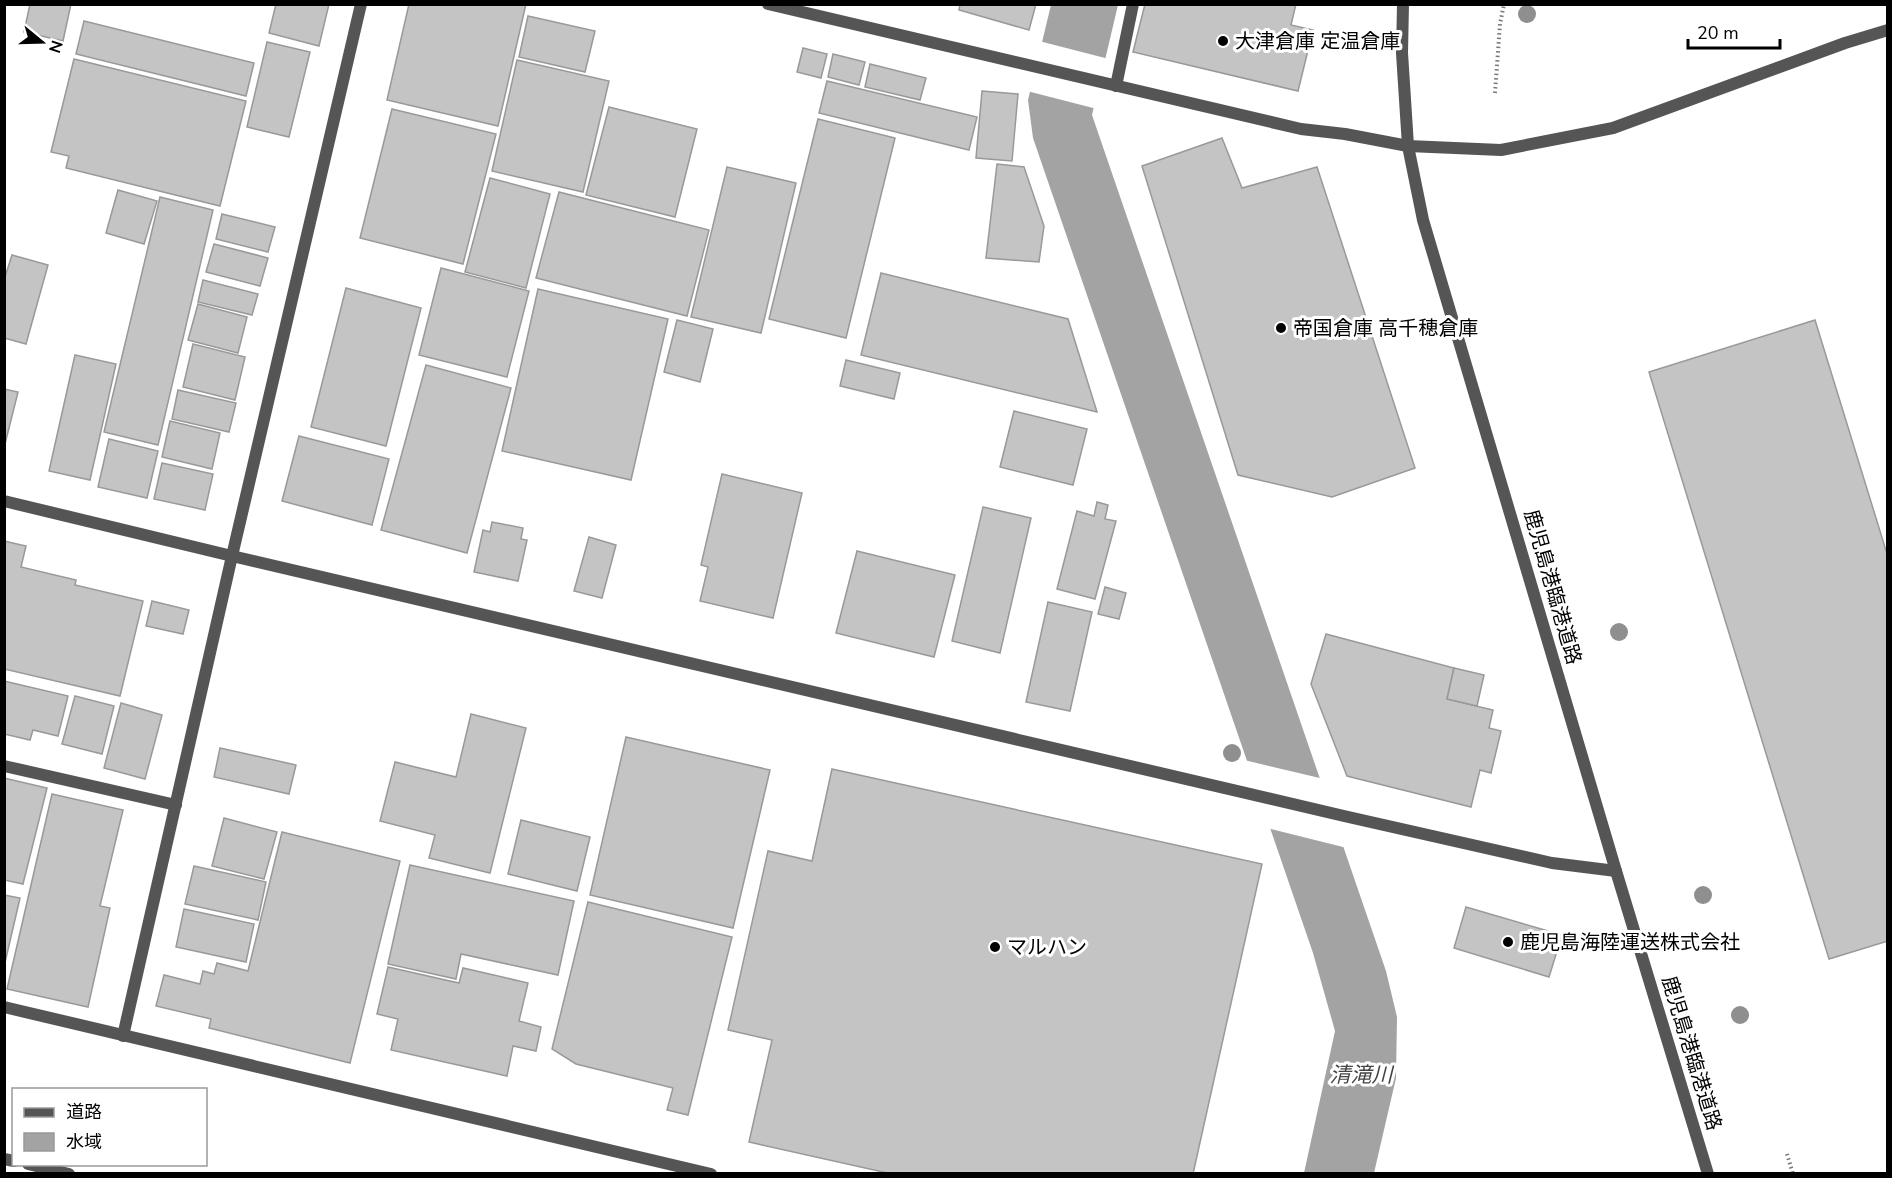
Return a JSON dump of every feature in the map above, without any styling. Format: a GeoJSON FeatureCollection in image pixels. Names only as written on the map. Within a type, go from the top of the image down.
{"type":"FeatureCollection","features":[{"type":"Feature","properties":{"kind":"street"},"geometry":{"type":"LineString","coordinates":[[123,1036],[361,4]]}},
{"type":"Feature","properties":{"kind":"street"},"geometry":{"type":"LineString","coordinates":[[768,4],[1301,129],[1346,134],[1408,146],[1501,150],[1613,128],[1845,43],[1887,30]]}},
{"type":"Feature","properties":{"kind":"street"},"geometry":{"type":"LineString","coordinates":[[1116,86],[1133,4]]}},
{"type":"Feature","properties":{"kind":"street","name":"鹿児島港臨港道路"},"geometry":{"type":"LineString","coordinates":[[1403,4],[1402,53],[1408,146],[1426,229],[1708,1173]]}},
{"type":"Feature","properties":{"kind":"street"},"geometry":{"type":"LineString","coordinates":[[4,501],[1344,816],[1552,863],[1616,871]]}},
{"type":"Feature","properties":{"kind":"street"},"geometry":{"type":"LineString","coordinates":[[4,766],[176,805]]}},
{"type":"Feature","properties":{"kind":"street"},"geometry":{"type":"LineString","coordinates":[[4,1007],[711,1173]]}},
{"type":"Feature","properties":{"kind":"street"},"geometry":{"type":"LineString","coordinates":[[37,1166],[69,1173]]}},
{"type":"Feature","properties":{"kind":"path"},"geometry":{"type":"LineString","coordinates":[[1495,93],[1500,24],[1504,4]]}},
{"type":"Feature","properties":{"kind":"path"},"geometry":{"type":"LineString","coordinates":[[1788,1154],[1793,1173]]}},
{"type":"Feature","properties":{"kind":"water","name":"清滝川"},"geometry":{"type":"Polygon","coordinates":[[[1051,5],[1118,5],[1092,115],[1386,971],[1397,1017],[1396,1078],[1374,1173],[1304,1173],[1335,1031],[1313,953],[1033,138],[1028,100],[1051,5]]]}},
{"type":"Feature","properties":{"kind":"pier"},"geometry":{"type":"Polygon","coordinates":[[[1039,41],[1109,59],[1097,109],[1027,91],[1039,41]]]}},
{"type":"Feature","properties":{"kind":"pier"},"geometry":{"type":"Polygon","coordinates":[[[1244,760],[1324,779],[1347,848],[1267,828],[1244,760]]]}},
{"type":"Feature","properties":{"kind":"building"},"geometry":{"type":"Polygon","coordinates":[[[30,4],[71,4],[63,41],[24,32],[30,4]]]}},
{"type":"Feature","properties":{"kind":"building"},"geometry":{"type":"Polygon","coordinates":[[[276,4],[329,4],[319,46],[269,33],[276,4]]]}},
{"type":"Feature","properties":{"kind":"building"},"geometry":{"type":"Polygon","coordinates":[[[409,4],[526,4],[498,126],[387,100],[409,4]]]}},
{"type":"Feature","properties":{"kind":"building"},"geometry":{"type":"Polygon","coordinates":[[[960,4],[1036,4],[1029,30],[959,10],[960,4]]]}},
{"type":"Feature","properties":{"kind":"building","name":"大津倉庫 定温倉庫"},"geometry":{"type":"Polygon","coordinates":[[[1145,4],[1296,4],[1291,25],[1313,30],[1298,91],[1133,52],[1145,4]]]}},
{"type":"Feature","properties":{"kind":"building"},"geometry":{"type":"Polygon","coordinates":[[[528,16],[595,31],[585,72],[519,57],[528,16]]]}},
{"type":"Feature","properties":{"kind":"building"},"geometry":{"type":"Polygon","coordinates":[[[84,21],[254,63],[246,96],[76,54],[84,21]]]}},
{"type":"Feature","properties":{"kind":"building"},"geometry":{"type":"Polygon","coordinates":[[[267,42],[310,52],[289,137],[247,127],[267,42]]]}},
{"type":"Feature","properties":{"kind":"building"},"geometry":{"type":"Polygon","coordinates":[[[803,48],[827,54],[821,78],[797,72],[803,48]]]}},
{"type":"Feature","properties":{"kind":"building"},"geometry":{"type":"Polygon","coordinates":[[[833,54],[865,62],[859,85],[828,77],[833,54]]]}},
{"type":"Feature","properties":{"kind":"building"},"geometry":{"type":"Polygon","coordinates":[[[74,59],[246,101],[220,206],[66,168],[69,156],[51,152],[74,59]]]}},
{"type":"Feature","properties":{"kind":"building"},"geometry":{"type":"Polygon","coordinates":[[[517,60],[609,81],[583,192],[492,171],[517,60]]]}},
{"type":"Feature","properties":{"kind":"building"},"geometry":{"type":"Polygon","coordinates":[[[870,64],[926,78],[920,100],[865,87],[870,64]]]}},
{"type":"Feature","properties":{"kind":"building"},"geometry":{"type":"Polygon","coordinates":[[[827,81],[977,117],[969,150],[819,113],[827,81]]]}},
{"type":"Feature","properties":{"kind":"building"},"geometry":{"type":"Polygon","coordinates":[[[982,91],[1018,94],[1012,161],[976,158],[982,91]]]}},
{"type":"Feature","properties":{"kind":"building"},"geometry":{"type":"Polygon","coordinates":[[[609,107],[697,129],[675,217],[586,195],[609,107]]]}},
{"type":"Feature","properties":{"kind":"building"},"geometry":{"type":"Polygon","coordinates":[[[392,109],[496,134],[463,264],[360,238],[392,109]]]}},
{"type":"Feature","properties":{"kind":"building"},"geometry":{"type":"Polygon","coordinates":[[[818,119],[895,138],[846,338],[769,319],[818,119]]]}},
{"type":"Feature","properties":{"kind":"building","name":"帝国倉庫 高千穂倉庫"},"geometry":{"type":"Polygon","coordinates":[[[1222,138],[1242,188],[1317,167],[1415,468],[1332,497],[1238,475],[1142,166],[1222,138]]]}},
{"type":"Feature","properties":{"kind":"building"},"geometry":{"type":"Polygon","coordinates":[[[997,164],[1024,167],[1044,226],[1039,262],[986,258],[997,164]]]}},
{"type":"Feature","properties":{"kind":"building"},"geometry":{"type":"Polygon","coordinates":[[[727,167],[796,183],[761,333],[691,317],[727,167]]]}},
{"type":"Feature","properties":{"kind":"building"},"geometry":{"type":"Polygon","coordinates":[[[490,178],[550,194],[526,288],[465,272],[490,178]]]}},
{"type":"Feature","properties":{"kind":"building"},"geometry":{"type":"Polygon","coordinates":[[[118,190],[157,201],[144,244],[106,233],[118,190]]]}},
{"type":"Feature","properties":{"kind":"building"},"geometry":{"type":"Polygon","coordinates":[[[559,192],[709,230],[687,316],[536,278],[559,192]]]}},
{"type":"Feature","properties":{"kind":"building"},"geometry":{"type":"Polygon","coordinates":[[[160,197],[213,210],[158,445],[104,432],[160,197]]]}},
{"type":"Feature","properties":{"kind":"building"},"geometry":{"type":"Polygon","coordinates":[[[222,214],[275,227],[268,252],[216,239],[222,214]]]}},
{"type":"Feature","properties":{"kind":"building"},"geometry":{"type":"Polygon","coordinates":[[[214,244],[268,258],[260,286],[206,272],[214,244]]]}},
{"type":"Feature","properties":{"kind":"building"},"geometry":{"type":"Polygon","coordinates":[[[12,255],[48,265],[26,344],[4,338],[4,280],[12,255]]]}},
{"type":"Feature","properties":{"kind":"building"},"geometry":{"type":"Polygon","coordinates":[[[441,268],[529,291],[507,377],[419,355],[441,268]]]}},
{"type":"Feature","properties":{"kind":"building"},"geometry":{"type":"Polygon","coordinates":[[[881,273],[1068,319],[1097,412],[861,355],[881,273]]]}},
{"type":"Feature","properties":{"kind":"building"},"geometry":{"type":"Polygon","coordinates":[[[203,280],[258,294],[252,315],[198,302],[203,280]]]}},
{"type":"Feature","properties":{"kind":"building"},"geometry":{"type":"Polygon","coordinates":[[[346,288],[421,308],[386,446],[311,427],[346,288]]]}},
{"type":"Feature","properties":{"kind":"building"},"geometry":{"type":"Polygon","coordinates":[[[538,289],[668,319],[631,480],[502,451],[538,289]]]}},
{"type":"Feature","properties":{"kind":"building"},"geometry":{"type":"Polygon","coordinates":[[[198,304],[247,317],[238,353],[188,340],[198,304]]]}},
{"type":"Feature","properties":{"kind":"building"},"geometry":{"type":"Polygon","coordinates":[[[677,320],[713,329],[700,382],[664,372],[677,320]]]}},
{"type":"Feature","properties":{"kind":"building"},"geometry":{"type":"Polygon","coordinates":[[[1815,320],[1888,557],[1888,941],[1829,959],[1649,372],[1815,320]]]}},
{"type":"Feature","properties":{"kind":"building"},"geometry":{"type":"Polygon","coordinates":[[[193,344],[245,357],[235,400],[183,387],[193,344]]]}},
{"type":"Feature","properties":{"kind":"building"},"geometry":{"type":"Polygon","coordinates":[[[75,355],[116,364],[90,480],[49,471],[75,355]]]}},
{"type":"Feature","properties":{"kind":"building"},"geometry":{"type":"Polygon","coordinates":[[[846,360],[900,373],[894,399],[840,386],[846,360]]]}},
{"type":"Feature","properties":{"kind":"building"},"geometry":{"type":"Polygon","coordinates":[[[426,365],[511,388],[467,553],[381,530],[426,365]]]}},
{"type":"Feature","properties":{"kind":"building"},"geometry":{"type":"Polygon","coordinates":[[[4,389],[18,392],[4,448],[4,389]]]}},
{"type":"Feature","properties":{"kind":"building"},"geometry":{"type":"Polygon","coordinates":[[[178,390],[236,403],[229,432],[172,419],[178,390]]]}},
{"type":"Feature","properties":{"kind":"building"},"geometry":{"type":"Polygon","coordinates":[[[1014,411],[1087,429],[1073,485],[1000,467],[1014,411]]]}},
{"type":"Feature","properties":{"kind":"building"},"geometry":{"type":"Polygon","coordinates":[[[170,421],[220,433],[212,469],[162,457],[170,421]]]}},
{"type":"Feature","properties":{"kind":"building"},"geometry":{"type":"Polygon","coordinates":[[[299,436],[389,459],[372,525],[282,501],[299,436]]]}},
{"type":"Feature","properties":{"kind":"building"},"geometry":{"type":"Polygon","coordinates":[[[109,439],[158,451],[147,498],[98,487],[109,439]]]}},
{"type":"Feature","properties":{"kind":"building"},"geometry":{"type":"Polygon","coordinates":[[[162,463],[213,474],[205,510],[154,499],[162,463]]]}},
{"type":"Feature","properties":{"kind":"building"},"geometry":{"type":"Polygon","coordinates":[[[722,474],[802,493],[773,618],[700,601],[708,567],[701,565],[722,474]]]}},
{"type":"Feature","properties":{"kind":"building"},"geometry":{"type":"Polygon","coordinates":[[[1097,502],[1108,505],[1105,519],[1116,521],[1095,599],[1057,589],[1077,511],[1094,516],[1097,502]]]}},
{"type":"Feature","properties":{"kind":"building"},"geometry":{"type":"Polygon","coordinates":[[[983,507],[1031,518],[1000,653],[952,641],[983,507]]]}},
{"type":"Feature","properties":{"kind":"building"},"geometry":{"type":"Polygon","coordinates":[[[492,522],[523,528],[521,539],[527,540],[518,581],[474,572],[483,530],[490,532],[492,522]]]}},
{"type":"Feature","properties":{"kind":"building"},"geometry":{"type":"Polygon","coordinates":[[[589,537],[616,545],[602,598],[574,591],[589,537]]]}},
{"type":"Feature","properties":{"kind":"building"},"geometry":{"type":"Polygon","coordinates":[[[4,541],[26,546],[21,567],[76,580],[75,585],[143,601],[120,696],[4,669],[4,541]]]}},
{"type":"Feature","properties":{"kind":"building"},"geometry":{"type":"Polygon","coordinates":[[[857,551],[955,575],[934,657],[836,633],[857,551]]]}},
{"type":"Feature","properties":{"kind":"building"},"geometry":{"type":"Polygon","coordinates":[[[1105,587],[1126,593],[1119,619],[1098,614],[1105,587]]]}},
{"type":"Feature","properties":{"kind":"building"},"geometry":{"type":"Polygon","coordinates":[[[152,601],[189,610],[183,634],[146,626],[152,601]]]}},
{"type":"Feature","properties":{"kind":"building"},"geometry":{"type":"Polygon","coordinates":[[[1048,602],[1092,612],[1070,711],[1026,702],[1048,602]]]}},
{"type":"Feature","properties":{"kind":"building"},"geometry":{"type":"Polygon","coordinates":[[[1326,634],[1454,668],[1447,699],[1493,710],[1489,728],[1501,731],[1491,773],[1480,770],[1471,807],[1347,776],[1311,684],[1326,634]]]}},
{"type":"Feature","properties":{"kind":"building"},"geometry":{"type":"Polygon","coordinates":[[[1454,668],[1484,675],[1477,706],[1447,699],[1454,668]]]}},
{"type":"Feature","properties":{"kind":"building"},"geometry":{"type":"Polygon","coordinates":[[[4,681],[68,696],[58,736],[33,730],[30,740],[4,734],[4,681]]]}},
{"type":"Feature","properties":{"kind":"building"},"geometry":{"type":"Polygon","coordinates":[[[75,696],[114,706],[102,754],[62,744],[75,696]]]}},
{"type":"Feature","properties":{"kind":"building"},"geometry":{"type":"Polygon","coordinates":[[[121,703],[162,715],[145,779],[104,768],[121,703]]]}},
{"type":"Feature","properties":{"kind":"building"},"geometry":{"type":"Polygon","coordinates":[[[471,714],[526,728],[490,873],[429,858],[435,835],[380,821],[395,762],[456,777],[471,714]]]}},
{"type":"Feature","properties":{"kind":"building"},"geometry":{"type":"Polygon","coordinates":[[[626,737],[770,770],[733,928],[590,895],[626,737]]]}},
{"type":"Feature","properties":{"kind":"building"},"geometry":{"type":"Polygon","coordinates":[[[220,748],[296,765],[289,794],[214,777],[220,748]]]}},
{"type":"Feature","properties":{"kind":"building","name":"マルハン"},"geometry":{"type":"Polygon","coordinates":[[[832,769],[1262,864],[1193,1174],[892,1174],[749,1142],[772,1040],[728,1030],[768,851],[812,861],[832,769]]]}},
{"type":"Feature","properties":{"kind":"building"},"geometry":{"type":"Polygon","coordinates":[[[4,778],[47,788],[23,884],[4,880],[4,778]]]}},
{"type":"Feature","properties":{"kind":"building"},"geometry":{"type":"Polygon","coordinates":[[[52,794],[123,810],[100,906],[110,908],[88,1007],[7,989],[52,794]]]}},
{"type":"Feature","properties":{"kind":"building"},"geometry":{"type":"Polygon","coordinates":[[[224,818],[277,832],[264,879],[212,866],[224,818]]]}},
{"type":"Feature","properties":{"kind":"building"},"geometry":{"type":"Polygon","coordinates":[[[521,820],[590,837],[577,891],[508,874],[521,820]]]}},
{"type":"Feature","properties":{"kind":"building"},"geometry":{"type":"Polygon","coordinates":[[[282,832],[400,861],[350,1063],[209,1028],[211,1019],[156,1006],[164,975],[200,984],[203,971],[214,974],[217,963],[248,971],[282,832]]]}},
{"type":"Feature","properties":{"kind":"building"},"geometry":{"type":"Polygon","coordinates":[[[410,865],[574,901],[558,975],[461,954],[456,979],[388,964],[410,865]]]}},
{"type":"Feature","properties":{"kind":"building"},"geometry":{"type":"Polygon","coordinates":[[[194,866],[266,882],[258,920],[185,904],[194,866]]]}},
{"type":"Feature","properties":{"kind":"building"},"geometry":{"type":"Polygon","coordinates":[[[4,895],[20,898],[4,967],[4,895]]]}},
{"type":"Feature","properties":{"kind":"building"},"geometry":{"type":"Polygon","coordinates":[[[588,902],[732,937],[688,1115],[667,1110],[673,1088],[576,1064],[552,1049],[588,902]]]}},
{"type":"Feature","properties":{"kind":"building","name":"鹿児島海陸運送株式会社"},"geometry":{"type":"Polygon","coordinates":[[[1466,907],[1562,935],[1549,977],[1454,948],[1466,907]]]}},
{"type":"Feature","properties":{"kind":"building"},"geometry":{"type":"Polygon","coordinates":[[[184,909],[254,924],[246,962],[176,947],[184,909]]]}},
{"type":"Feature","properties":{"kind":"building"},"geometry":{"type":"Polygon","coordinates":[[[388,967],[459,983],[463,968],[528,983],[519,1021],[541,1027],[536,1051],[513,1046],[507,1076],[391,1050],[398,1019],[377,1014],[388,967]]]}},
{"type":"Feature","properties":{"kind":"place","name":"大津倉庫 定温倉庫"},"geometry":{"type":"Point","coordinates":[1223,41]}},
{"type":"Feature","properties":{"kind":"place","name":"帝国倉庫 高千穂倉庫"},"geometry":{"type":"Point","coordinates":[1281,328]}},
{"type":"Feature","properties":{"kind":"place","name":"鹿児島海陸運送株式会社"},"geometry":{"type":"Point","coordinates":[1508,942]}},
{"type":"Feature","properties":{"kind":"place","name":"マルハン"},"geometry":{"type":"Point","coordinates":[995,947]}}]}
